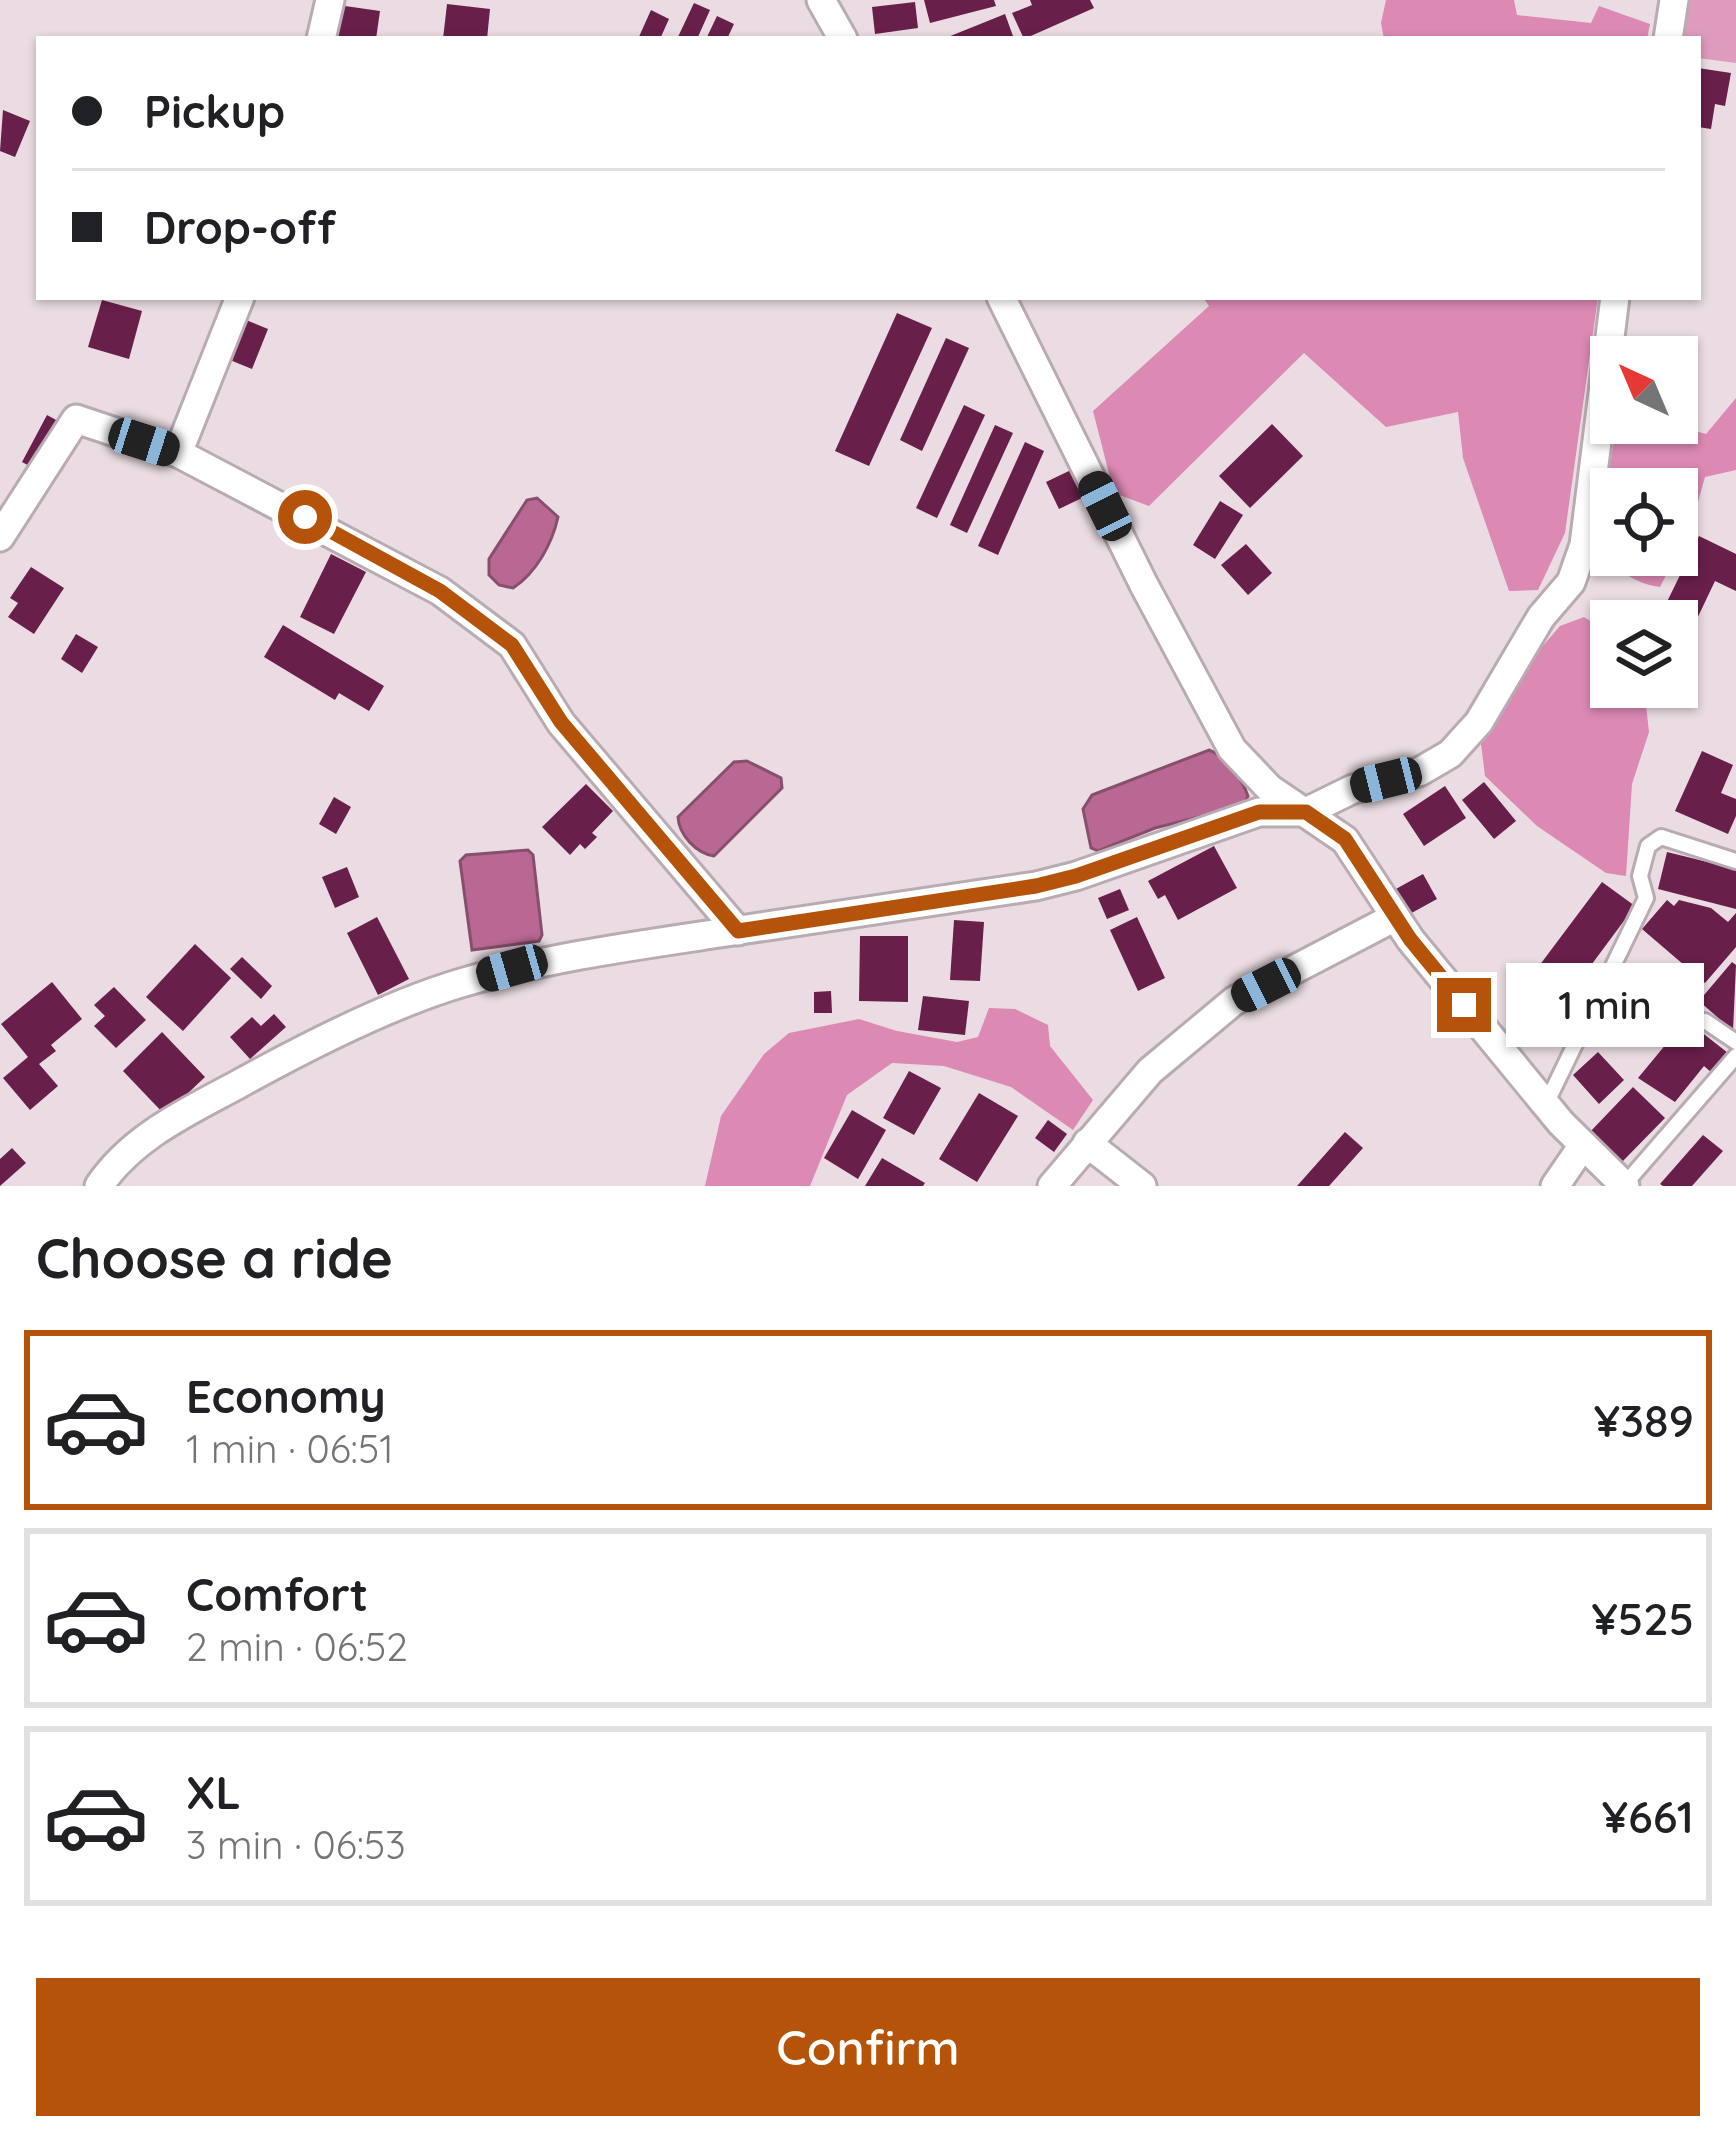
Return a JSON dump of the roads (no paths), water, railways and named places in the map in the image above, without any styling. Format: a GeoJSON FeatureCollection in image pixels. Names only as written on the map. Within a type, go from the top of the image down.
{"type":"FeatureCollection","features":[{"type":"Feature","properties":{"kind":"street"},"geometry":{"type":"LineString","coordinates":[[322,36],[330,0]]}},
{"type":"Feature","properties":{"kind":"street"},"geometry":{"type":"LineString","coordinates":[[821,0],[841,36]]}},
{"type":"Feature","properties":{"kind":"street"},"geometry":{"type":"LineString","coordinates":[[1668,36],[1674,0]]}},
{"type":"Feature","properties":{"kind":"street"},"geometry":{"type":"LineString","coordinates":[[178,453],[239,300]]}},
{"type":"Feature","properties":{"kind":"street"},"geometry":{"type":"LineString","coordinates":[[1002,300],[1144,585],[1232,749],[1270,789],[1345,839],[1395,916],[1546,1104],[1624,1185]]}},
{"type":"Feature","properties":{"kind":"street"},"geometry":{"type":"LineString","coordinates":[[99,1186],[145,1137],[216,1096],[283,1059],[454,985],[512,968],[1036,886],[1259,812],[1306,812],[1353,789],[1420,772],[1450,754],[1479,722],[1541,617],[1571,582],[1584,545],[1615,300]]}},
{"type":"Feature","properties":{"kind":"street"},"geometry":{"type":"LineString","coordinates":[[0,537],[76,419],[178,453],[440,591],[512,645],[561,722],[738,931]]}},
{"type":"Feature","properties":{"kind":"street"},"geometry":{"type":"LineString","coordinates":[[1052,1186],[1150,1071],[1234,1001],[1395,916]]}},
{"type":"Feature","properties":{"kind":"street"},"geometry":{"type":"LineString","coordinates":[[1087,1143],[1142,1186]]}},
{"type":"Feature","properties":{"kind":"street"},"geometry":{"type":"LineString","coordinates":[[1555,1186],[1583,1145]]}},
{"type":"Feature","properties":{"kind":"lane"},"geometry":{"type":"LineString","coordinates":[[1546,1104],[1646,898],[1640,877],[1648,846],[1661,837],[1736,860]]}},
{"type":"Feature","properties":{"kind":"lane"},"geometry":{"type":"LineString","coordinates":[[1705,1021],[1736,1042]]}},
{"type":"Feature","properties":{"kind":"lane"},"geometry":{"type":"LineString","coordinates":[[1624,1185],[1736,1056]]}}]}
